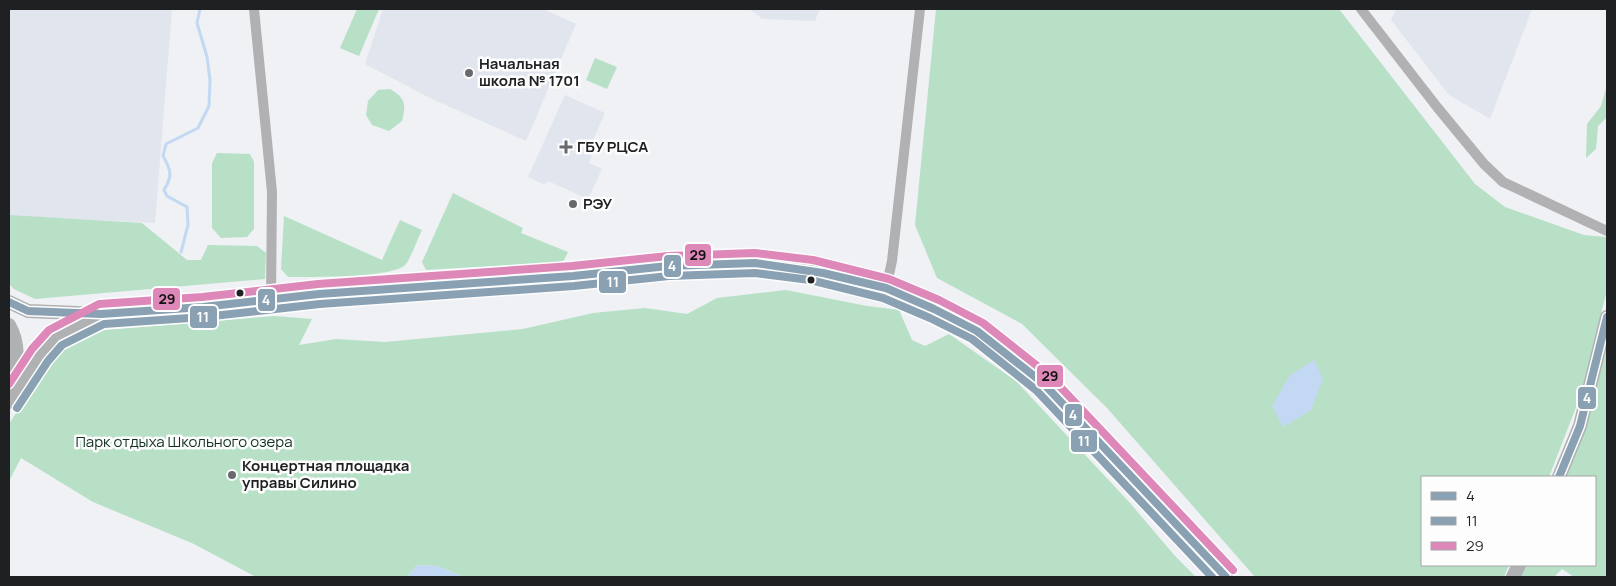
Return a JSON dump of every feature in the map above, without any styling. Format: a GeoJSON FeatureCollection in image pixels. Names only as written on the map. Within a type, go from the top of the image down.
{"type":"FeatureCollection","features":[{"type":"Feature","properties":{"kind":"street"},"geometry":{"type":"LineString","coordinates":[[254,9],[272,192],[271,299]]}},
{"type":"Feature","properties":{"kind":"street"},"geometry":{"type":"LineString","coordinates":[[886,288],[891,268],[920,9]]}},
{"type":"Feature","properties":{"kind":"street"},"geometry":{"type":"LineString","coordinates":[[1361,9],[1478,157],[1503,182],[1607,231]]}},
{"type":"Feature","properties":{"kind":"street"},"geometry":{"type":"LineString","coordinates":[[9,302],[28,311],[101,314],[203,307],[319,294],[563,276],[668,266],[755,263],[823,272],[886,288],[934,309],[977,331],[1043,383],[1226,577]]}},
{"type":"Feature","properties":{"kind":"street"},"geometry":{"type":"LineString","coordinates":[[11,398],[40,354],[56,337],[101,314]]}},
{"type":"Feature","properties":{"kind":"street"},"geometry":{"type":"LineString","coordinates":[[1558,476],[1580,426],[1607,318]]}},
{"type":"Feature","properties":{"kind":"street"},"geometry":{"type":"LineString","coordinates":[[9,325],[13,332],[17,360],[11,398]]}},
{"type":"Feature","properties":{"kind":"shaded area"},"geometry":{"type":"Polygon","coordinates":[[[9,9],[172,9],[155,223],[9,216],[9,9]]]}},
{"type":"Feature","properties":{"kind":"shaded area","name":"Начальная школа № 1701"},"geometry":{"type":"Polygon","coordinates":[[[383,9],[543,9],[576,24],[526,141],[430,98],[365,64],[383,9]]]}},
{"type":"Feature","properties":{"kind":"shaded area"},"geometry":{"type":"Polygon","coordinates":[[[750,9],[820,9],[815,21],[762,19],[750,9]]]}},
{"type":"Feature","properties":{"kind":"shaded area"},"geometry":{"type":"Polygon","coordinates":[[[1396,9],[1532,9],[1490,119],[1449,95],[1391,20],[1396,9]]]}},
{"type":"Feature","properties":{"kind":"shaded area","name":"ГБУ РЦСА"},"geometry":{"type":"Polygon","coordinates":[[[565,95],[605,113],[587,153],[592,155],[589,163],[602,169],[588,199],[548,181],[545,185],[528,177],[565,95]]]}},
{"type":"Feature","properties":{"kind":"green space"},"geometry":{"type":"Polygon","coordinates":[[[357,9],[379,9],[359,56],[340,48],[357,9]]]}},
{"type":"Feature","properties":{"kind":"green space"},"geometry":{"type":"Polygon","coordinates":[[[936,9],[1339,9],[1475,184],[1505,207],[1584,235],[1605,237],[1607,239],[1607,290],[1580,397],[1549,476],[1421,476],[1421,566],[1509,566],[1504,577],[1255,577],[1107,408],[1022,324],[937,278],[915,225],[936,9]]]}},
{"type":"Feature","properties":{"kind":"green space"},"geometry":{"type":"Polygon","coordinates":[[[595,58],[617,67],[607,89],[586,80],[595,58]]]}},
{"type":"Feature","properties":{"kind":"green space"},"geometry":{"type":"Polygon","coordinates":[[[1607,85],[1607,117],[1598,126],[1596,149],[1586,158],[1587,124],[1601,106],[1607,85]]]}},
{"type":"Feature","properties":{"kind":"green space"},"geometry":{"type":"Polygon","coordinates":[[[390,89],[404,102],[404,111],[402,121],[389,131],[372,125],[366,115],[368,101],[378,90],[390,89]]]}},
{"type":"Feature","properties":{"kind":"green space"},"geometry":{"type":"Polygon","coordinates":[[[217,153],[250,154],[254,162],[254,229],[247,237],[221,238],[212,228],[212,163],[217,153]]]}},
{"type":"Feature","properties":{"kind":"green space"},"geometry":{"type":"Polygon","coordinates":[[[453,193],[523,228],[521,233],[568,252],[564,260],[561,262],[426,270],[422,262],[453,193]]]}},
{"type":"Feature","properties":{"kind":"green space"},"geometry":{"type":"Polygon","coordinates":[[[9,215],[142,223],[187,260],[201,260],[208,245],[257,246],[266,253],[265,279],[35,299],[14,289],[9,284],[9,215]]]}},
{"type":"Feature","properties":{"kind":"green space"},"geometry":{"type":"Polygon","coordinates":[[[284,216],[382,260],[400,220],[422,230],[407,262],[397,269],[368,275],[288,277],[281,269],[284,216]]]}},
{"type":"Feature","properties":{"kind":"green space","name":"Парк отдыха Школьного озера"},"geometry":{"type":"Polygon","coordinates":[[[786,290],[867,306],[899,310],[912,340],[925,346],[949,334],[1016,381],[1196,577],[464,577],[437,566],[417,565],[407,577],[256,577],[194,544],[93,502],[21,458],[9,481],[9,424],[56,350],[74,337],[93,331],[274,316],[312,319],[299,345],[336,339],[385,342],[523,329],[593,313],[645,308],[687,314],[717,298],[786,290]]]}},
{"type":"Feature","properties":{"kind":"green space"},"geometry":{"type":"Polygon","coordinates":[[[1607,341],[1607,577],[1574,577],[1562,569],[1554,577],[1520,577],[1526,566],[1596,566],[1596,476],[1566,476],[1594,393],[1607,341]]]}},
{"type":"Feature","properties":{"kind":"water"},"geometry":{"type":"Polygon","coordinates":[[[1314,360],[1323,379],[1311,410],[1283,427],[1272,406],[1290,375],[1314,360]]]}},
{"type":"Feature","properties":{"kind":"water"},"geometry":{"type":"Polygon","coordinates":[[[417,565],[437,566],[464,577],[407,577],[417,565]]]}},
{"type":"Feature","properties":{"kind":"waterway"},"geometry":{"type":"LineString","coordinates":[[181,252],[188,225],[187,207],[167,196],[164,190],[169,181],[170,173],[163,156],[166,144],[198,128],[209,106],[210,80],[207,57],[197,23],[200,9]]}},
{"type":"Feature","properties":{"kind":"transit line","name":"29"},"geometry":{"type":"LineString","coordinates":[[9,384],[32,349],[49,330],[99,304],[202,297],[318,284],[572,266],[668,256],[755,253],[813,260],[889,279],[939,300],[983,323],[1050,376],[1233,570]]}},
{"type":"Feature","properties":{"kind":"transit line","name":"4"},"geometry":{"type":"LineString","coordinates":[[9,302],[28,311],[101,314],[203,307],[319,294],[573,276],[668,266],[755,263],[823,273],[886,288],[934,309],[977,331],[1043,383],[1226,577]]}},
{"type":"Feature","properties":{"kind":"transit line","name":"11"},"geometry":{"type":"LineString","coordinates":[[17,408],[48,361],[62,345],[104,324],[204,317],[320,304],[574,286],[669,276],[755,273],[810,280],[883,298],[930,318],[972,339],[1036,390],[1212,577]]}},
{"type":"Feature","properties":{"kind":"transit line","name":"4"},"geometry":{"type":"LineString","coordinates":[[1559,476],[1580,426],[1607,317]]}},
{"type":"Feature","properties":{"kind":"place","name":"Начальная школа № 1701"},"geometry":{"type":"Point","coordinates":[469,73]}},
{"type":"Feature","properties":{"kind":"place","name":"ГБУ РЦСА"},"geometry":{"type":"Point","coordinates":[566,147]}},
{"type":"Feature","properties":{"kind":"place","name":"РЭУ"},"geometry":{"type":"Point","coordinates":[573,204]}},
{"type":"Feature","properties":{"kind":"place","name":"Концертная площадка управы Силино"},"geometry":{"type":"Point","coordinates":[232,475]}}]}
